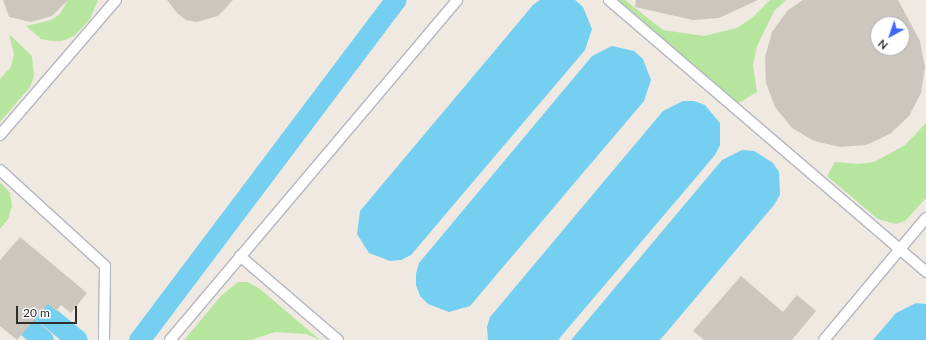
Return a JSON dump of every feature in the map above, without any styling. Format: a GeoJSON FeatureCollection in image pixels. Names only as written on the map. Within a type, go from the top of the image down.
{"type":"FeatureCollection","features":[{"type":"Feature","properties":{"kind":"lane"},"geometry":{"type":"LineString","coordinates":[[0,135],[116,0]]}},
{"type":"Feature","properties":{"kind":"lane"},"geometry":{"type":"LineString","coordinates":[[170,340],[457,0]]}},
{"type":"Feature","properties":{"kind":"lane"},"geometry":{"type":"LineString","coordinates":[[609,0],[926,272]]}},
{"type":"Feature","properties":{"kind":"lane"},"geometry":{"type":"LineString","coordinates":[[0,170],[105,266],[104,340]]}},
{"type":"Feature","properties":{"kind":"lane"},"geometry":{"type":"LineString","coordinates":[[824,340],[926,218]]}},
{"type":"Feature","properties":{"kind":"lane"},"geometry":{"type":"LineString","coordinates":[[240,256],[338,340]]}},
{"type":"Feature","properties":{"kind":"green space"},"geometry":{"type":"Polygon","coordinates":[[[68,0],[98,0],[90,19],[74,36],[62,41],[41,39],[26,26],[51,20],[60,14],[68,0]]]}},
{"type":"Feature","properties":{"kind":"green space"},"geometry":{"type":"Polygon","coordinates":[[[616,0],[625,0],[663,30],[704,36],[737,28],[753,17],[770,0],[786,0],[774,11],[757,46],[753,65],[757,92],[739,103],[616,0]]]}},
{"type":"Feature","properties":{"kind":"green space"},"geometry":{"type":"Polygon","coordinates":[[[9,34],[32,56],[34,76],[30,87],[0,122],[0,79],[11,67],[14,54],[9,34]]]}},
{"type":"Feature","properties":{"kind":"green space"},"geometry":{"type":"Polygon","coordinates":[[[926,123],[926,198],[905,221],[896,224],[878,219],[827,176],[835,162],[859,164],[874,162],[889,154],[905,145],[926,123]]]}},
{"type":"Feature","properties":{"kind":"green space"},"geometry":{"type":"Polygon","coordinates":[[[0,182],[10,193],[12,206],[8,219],[0,229],[0,182]]]}},
{"type":"Feature","properties":{"kind":"green space"},"geometry":{"type":"Polygon","coordinates":[[[238,282],[248,282],[260,289],[320,340],[306,334],[275,332],[251,340],[184,340],[221,296],[238,282]]]}},
{"type":"Feature","properties":{"kind":"water"},"geometry":{"type":"Polygon","coordinates":[[[540,0],[575,0],[583,7],[592,29],[585,50],[411,255],[401,260],[390,261],[369,253],[357,234],[360,211],[533,5],[540,0]]]}},
{"type":"Feature","properties":{"kind":"water"},"geometry":{"type":"Polygon","coordinates":[[[612,46],[634,51],[643,59],[651,80],[644,101],[470,306],[449,312],[428,304],[420,296],[416,285],[416,274],[419,263],[592,56],[612,46]]]}},
{"type":"Feature","properties":{"kind":"water"},"geometry":{"type":"Polygon","coordinates":[[[683,101],[694,101],[705,105],[720,123],[720,145],[715,155],[558,340],[488,340],[487,327],[490,317],[663,111],[683,101]]]}},
{"type":"Feature","properties":{"kind":"water"},"geometry":{"type":"Polygon","coordinates":[[[742,150],[754,151],[773,163],[779,172],[780,195],[774,205],[660,340],[571,340],[722,160],[742,150]]]}},
{"type":"Feature","properties":{"kind":"water"},"geometry":{"type":"Polygon","coordinates":[[[916,303],[926,304],[926,340],[873,340],[896,313],[916,303]]]}},
{"type":"Feature","properties":{"kind":"building"},"geometry":{"type":"Polygon","coordinates":[[[3,0],[68,0],[52,16],[31,22],[9,17],[3,0]]]}},
{"type":"Feature","properties":{"kind":"building"},"geometry":{"type":"Polygon","coordinates":[[[167,0],[233,0],[218,16],[197,22],[186,20],[177,13],[167,0]]]}},
{"type":"Feature","properties":{"kind":"building"},"geometry":{"type":"Polygon","coordinates":[[[636,0],[758,0],[719,18],[693,20],[635,7],[636,0]]]}},
{"type":"Feature","properties":{"kind":"building"},"geometry":{"type":"Polygon","coordinates":[[[803,0],[898,0],[907,16],[870,16],[870,56],[910,56],[910,22],[920,41],[925,67],[921,93],[909,116],[890,134],[866,145],[840,147],[814,141],[792,128],[775,107],[766,83],[765,57],[772,32],[788,10],[803,0]]]}},
{"type":"Feature","properties":{"kind":"building"},"geometry":{"type":"Polygon","coordinates":[[[20,237],[87,293],[71,313],[61,305],[56,311],[48,304],[17,340],[0,326],[0,260],[20,237]]]}},
{"type":"Feature","properties":{"kind":"building"},"geometry":{"type":"Polygon","coordinates":[[[741,276],[783,312],[797,295],[816,311],[792,340],[704,340],[693,331],[741,276]]]}},
{"type":"Feature","properties":{"kind":"waterway"},"geometry":{"type":"LineString","coordinates":[[139,340],[395,0]]}},
{"type":"Feature","properties":{"kind":"waterway"},"geometry":{"type":"LineString","coordinates":[[42,311],[77,340]]}},
{"type":"Feature","properties":{"kind":"waterway"},"geometry":{"type":"LineString","coordinates":[[28,327],[43,340]]}}]}
